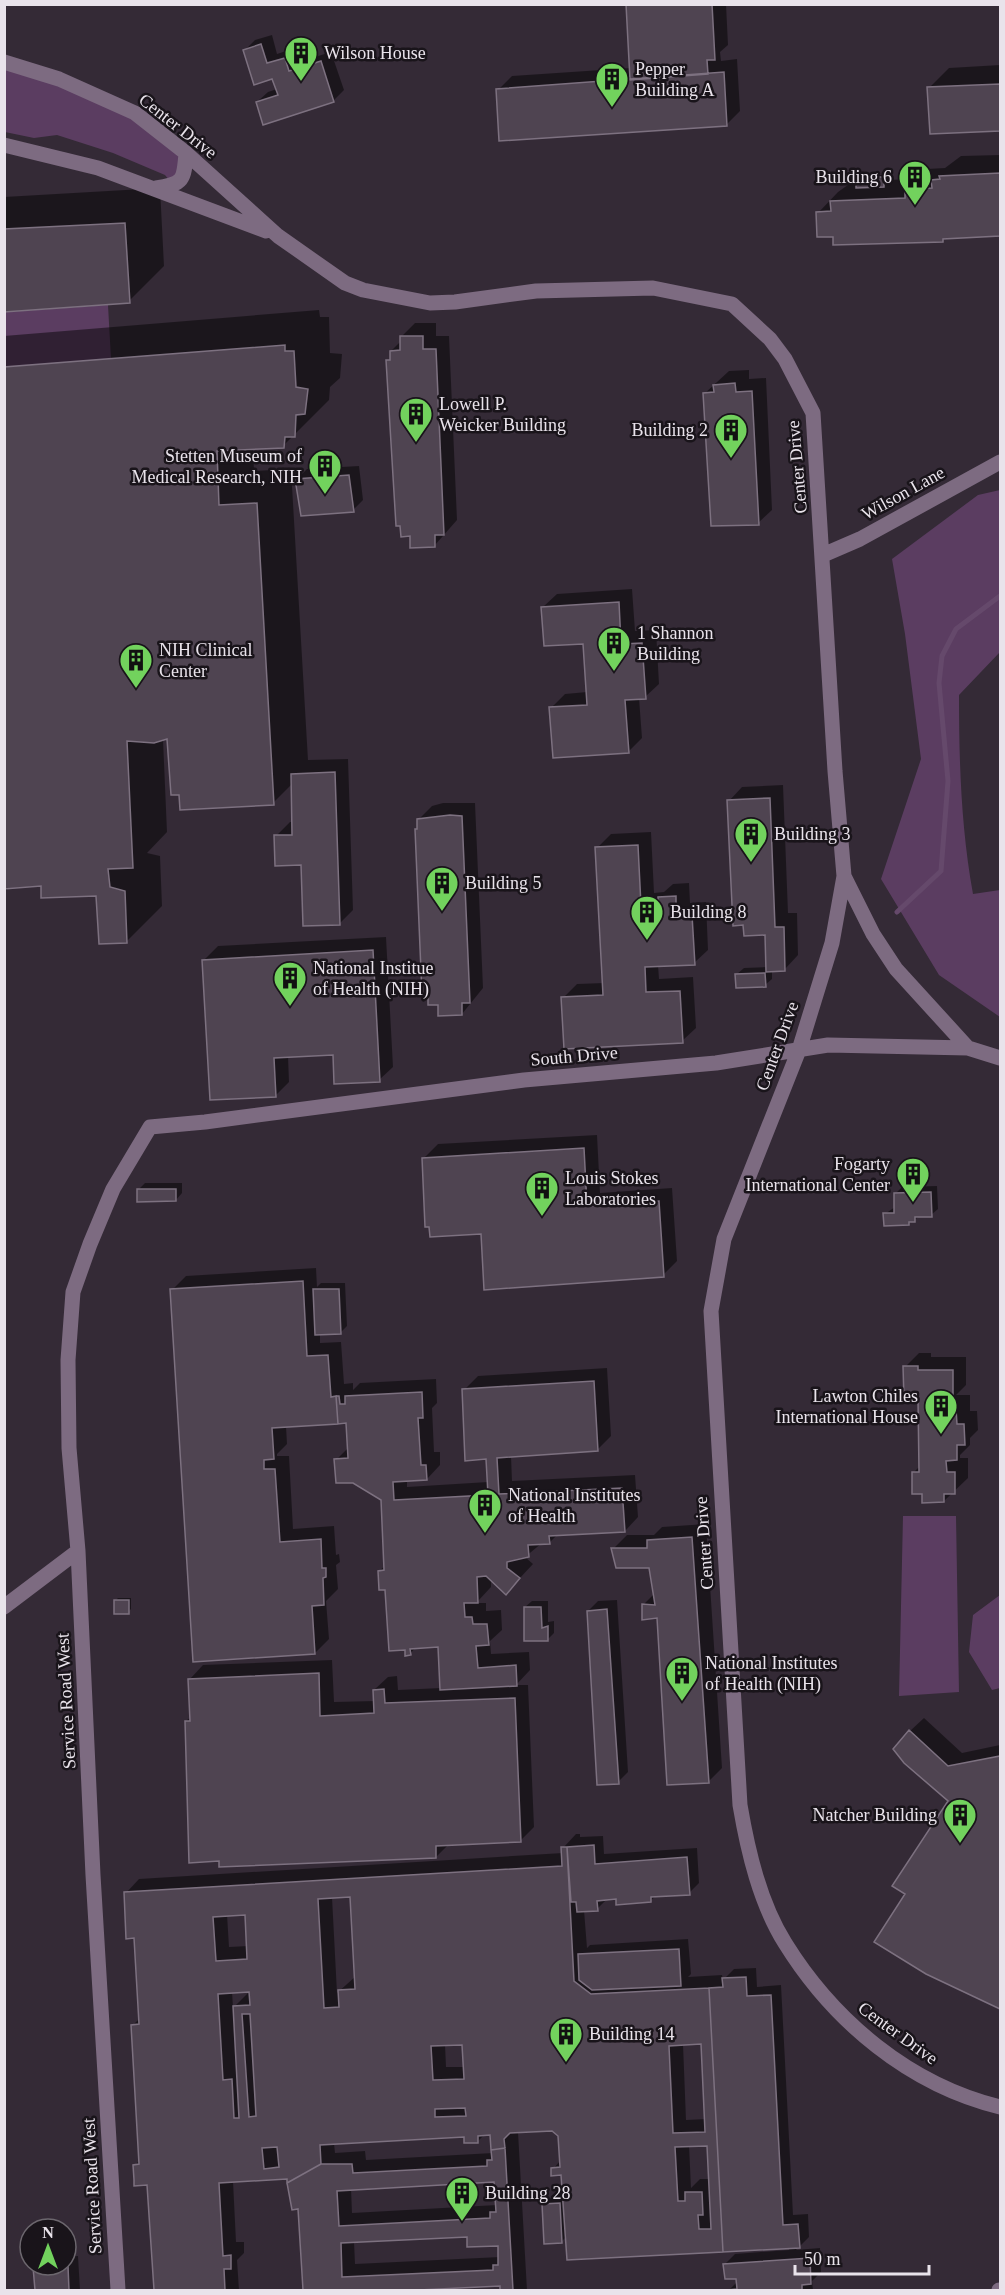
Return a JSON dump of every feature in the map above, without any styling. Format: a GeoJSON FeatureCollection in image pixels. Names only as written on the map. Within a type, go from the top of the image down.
{"type":"FeatureCollection","features":[{"type":"Feature","properties":{"kind":"street","name":"Center Drive"},"geometry":{"type":"LineString","coordinates":[[4,63],[59,79],[135,113],[186,153],[278,236],[345,283],[363,290],[430,303],[455,302],[536,291],[653,288],[732,304],[770,339],[785,359],[813,413],[835,771],[844,876],[832,943],[799,1050],[724,1239],[711,1311],[740,1805],[746,1841],[764,1899],[784,1942],[841,2016],[877,2047],[910,2070],[936,2085],[1000,2108]]}},
{"type":"Feature","properties":{"kind":"street","name":"Center Drive"},"geometry":{"type":"LineString","coordinates":[[4,145],[98,168],[278,236]]}},
{"type":"Feature","properties":{"kind":"street"},"geometry":{"type":"LineString","coordinates":[[153,189],[174,186],[181,181],[184,176],[186,153]]}},
{"type":"Feature","properties":{"kind":"street","name":"Wilson Lane"},"geometry":{"type":"LineString","coordinates":[[823,555],[860,539],[1000,462]]}},
{"type":"Feature","properties":{"kind":"street","name":"Center Drive"},"geometry":{"type":"LineString","coordinates":[[844,876],[873,934],[896,969],[968,1048]]}},
{"type":"Feature","properties":{"kind":"street","name":"South Drive"},"geometry":{"type":"LineString","coordinates":[[150,1127],[205,1122],[524,1080],[716,1063],[828,1045],[866,1044],[968,1048],[1000,1058]]}},
{"type":"Feature","properties":{"kind":"street","name":"Service Road West"},"geometry":{"type":"LineString","coordinates":[[117,2290],[93,1875],[78,1551],[69,1448],[69,1342],[73,1292],[90,1244],[113,1189],[150,1127]]}},
{"type":"Feature","properties":{"kind":"street"},"geometry":{"type":"LineString","coordinates":[[4,1607],[78,1551]]}},
{"type":"Feature","properties":{"kind":"shaded area"},"geometry":{"type":"Polygon","coordinates":[[[4,62],[135,113],[186,153],[174,186],[165,175],[113,153],[57,135],[34,138],[5,132],[4,62]]]}},
{"type":"Feature","properties":{"kind":"shaded area"},"geometry":{"type":"Polygon","coordinates":[[[108,305],[111,359],[5,367],[5,312],[108,305]]]}},
{"type":"Feature","properties":{"kind":"shaded area"},"geometry":{"type":"Polygon","coordinates":[[[1000,490],[1000,652],[959,695],[962,794],[973,894],[1000,890],[1000,1017],[939,975],[881,879],[921,759],[905,634],[892,559],[978,495],[1000,490]]]}},
{"type":"Feature","properties":{"kind":"shaded area"},"geometry":{"type":"Polygon","coordinates":[[[903,1516],[956,1516],[959,1692],[899,1696],[903,1516]]]}},
{"type":"Feature","properties":{"kind":"shaded area"},"geometry":{"type":"Polygon","coordinates":[[[1000,1595],[1000,1688],[992,1690],[969,1652],[973,1615],[1000,1595]]]}},
{"type":"Feature","properties":{"kind":"building"},"geometry":{"type":"Polygon","coordinates":[[[626,4],[712,4],[715,60],[707,60],[708,74],[630,80],[626,4]]]}},
{"type":"Feature","properties":{"kind":"building","name":"Wilson House"},"geometry":{"type":"Polygon","coordinates":[[[261,44],[267,63],[285,58],[289,71],[321,61],[334,102],[263,125],[256,102],[278,95],[272,79],[254,85],[243,50],[261,44]]]}},
{"type":"Feature","properties":{"kind":"building","name":"Pepper Building A"},"geometry":{"type":"Polygon","coordinates":[[[724,72],[727,126],[499,141],[496,89],[724,72]]]}},
{"type":"Feature","properties":{"kind":"building"},"geometry":{"type":"Polygon","coordinates":[[[1000,84],[1000,131],[930,134],[927,87],[1000,84]]]}},
{"type":"Feature","properties":{"kind":"building","name":"Building 6"},"geometry":{"type":"Polygon","coordinates":[[[1000,173],[1000,236],[943,239],[943,242],[833,245],[833,237],[817,237],[816,212],[831,211],[830,201],[905,198],[905,189],[932,188],[931,180],[940,179],[939,176],[1000,173]]]}},
{"type":"Feature","properties":{"kind":"building"},"geometry":{"type":"Polygon","coordinates":[[[856,177],[884,177],[884,187],[856,188],[856,177]]]}},
{"type":"Feature","properties":{"kind":"building"},"geometry":{"type":"Polygon","coordinates":[[[125,223],[130,303],[4,312],[4,229],[125,223]]]}},
{"type":"Feature","properties":{"kind":"building","name":"Lowell P. Weicker Building"},"geometry":{"type":"Polygon","coordinates":[[[400,336],[423,336],[423,349],[436,349],[444,535],[435,535],[435,547],[410,548],[410,536],[401,537],[400,526],[396,526],[386,360],[390,360],[390,351],[400,350],[400,336]]]}},
{"type":"Feature","properties":{"kind":"building","name":"NIH Clinical Center"},"geometry":{"type":"Polygon","coordinates":[[[285,345],[285,351],[294,351],[296,387],[308,389],[305,414],[296,415],[295,437],[285,437],[284,448],[217,451],[219,505],[257,503],[274,805],[180,810],[179,795],[171,795],[167,739],[154,743],[127,741],[133,868],[108,869],[110,887],[125,891],[127,943],[99,944],[96,896],[41,898],[41,886],[4,889],[4,367],[285,345]]]}},
{"type":"Feature","properties":{"kind":"building","name":"Building 2"},"geometry":{"type":"Polygon","coordinates":[[[735,383],[736,392],[752,391],[759,525],[711,526],[703,393],[714,392],[713,385],[735,383]]]}},
{"type":"Feature","properties":{"kind":"building","name":"Stetten Museum of Medical Research, NIH"},"geometry":{"type":"Polygon","coordinates":[[[349,475],[354,512],[301,516],[295,479],[349,475]]]}},
{"type":"Feature","properties":{"kind":"building","name":"1 Shannon Building"},"geometry":{"type":"Polygon","coordinates":[[[619,602],[621,644],[642,643],[646,699],[625,700],[629,753],[553,758],[549,707],[587,705],[583,644],[544,646],[541,607],[619,602]]]}},
{"type":"Feature","properties":{"kind":"building"},"geometry":{"type":"Polygon","coordinates":[[[335,772],[340,925],[303,926],[301,865],[275,866],[274,835],[292,835],[291,774],[335,772]]]}},
{"type":"Feature","properties":{"kind":"building","name":"Building 3"},"geometry":{"type":"Polygon","coordinates":[[[770,798],[775,927],[784,927],[785,971],[766,972],[765,935],[744,936],[743,925],[733,926],[727,800],[770,798]]]}},
{"type":"Feature","properties":{"kind":"building","name":"Building 5"},"geometry":{"type":"Polygon","coordinates":[[[462,816],[470,1003],[462,1003],[462,1015],[438,1016],[438,1005],[428,1005],[428,995],[422,995],[415,829],[417,829],[417,819],[462,816]]]}},
{"type":"Feature","properties":{"kind":"building","name":"Building 8"},"geometry":{"type":"Polygon","coordinates":[[[638,845],[641,906],[658,905],[658,897],[676,896],[676,916],[692,915],[695,965],[645,967],[646,992],[680,991],[683,1043],[564,1049],[561,997],[603,995],[595,847],[638,845]]]}},
{"type":"Feature","properties":{"kind":"building","name":"National Institue of Health (NIH)"},"geometry":{"type":"Polygon","coordinates":[[[373,950],[380,1082],[334,1084],[333,1055],[274,1058],[276,1097],[210,1100],[202,960],[373,950]]]}},
{"type":"Feature","properties":{"kind":"building"},"geometry":{"type":"Polygon","coordinates":[[[765,973],[766,987],[736,988],[735,974],[765,973]]]}},
{"type":"Feature","properties":{"kind":"building","name":"Louis Stokes Laboratories"},"geometry":{"type":"Polygon","coordinates":[[[584,1148],[587,1206],[659,1201],[664,1277],[484,1290],[481,1234],[430,1237],[429,1227],[425,1227],[422,1158],[584,1148]]]}},
{"type":"Feature","properties":{"kind":"building"},"geometry":{"type":"Polygon","coordinates":[[[137,1189],[176,1189],[176,1201],[137,1202],[137,1189]]]}},
{"type":"Feature","properties":{"kind":"building","name":"Fogarty International Center"},"geometry":{"type":"Polygon","coordinates":[[[931,1192],[932,1217],[915,1217],[915,1222],[909,1222],[909,1225],[884,1226],[883,1213],[894,1213],[894,1193],[931,1192]]]}},
{"type":"Feature","properties":{"kind":"building"},"geometry":{"type":"Polygon","coordinates":[[[303,1281],[307,1356],[328,1355],[331,1397],[336,1396],[338,1424],[272,1428],[274,1459],[264,1460],[264,1469],[275,1469],[280,1542],[321,1539],[322,1568],[326,1568],[326,1577],[323,1578],[324,1605],[312,1606],[315,1654],[193,1662],[170,1289],[303,1281]]]}},
{"type":"Feature","properties":{"kind":"building"},"geometry":{"type":"Polygon","coordinates":[[[313,1289],[339,1289],[341,1334],[315,1335],[313,1289]]]}},
{"type":"Feature","properties":{"kind":"building","name":"Lawton Chiles International House"},"geometry":{"type":"Polygon","coordinates":[[[903,1366],[918,1366],[918,1370],[953,1370],[953,1400],[944,1400],[944,1409],[956,1409],[957,1424],[964,1424],[965,1445],[957,1445],[957,1460],[946,1461],[947,1472],[955,1472],[955,1494],[944,1494],[944,1502],[922,1503],[922,1494],[912,1494],[912,1472],[919,1472],[918,1400],[904,1400],[903,1366]]]}},
{"type":"Feature","properties":{"kind":"building","name":"National Institutes of Health"},"geometry":{"type":"Polygon","coordinates":[[[594,1381],[598,1451],[497,1458],[499,1494],[622,1488],[625,1532],[549,1536],[550,1544],[528,1545],[529,1557],[507,1562],[507,1568],[520,1578],[506,1595],[486,1576],[477,1577],[478,1603],[464,1603],[465,1617],[472,1617],[473,1624],[487,1624],[489,1645],[476,1646],[478,1668],[516,1665],[517,1686],[440,1690],[438,1647],[410,1649],[411,1655],[405,1656],[405,1650],[389,1651],[385,1590],[379,1590],[378,1571],[384,1570],[381,1500],[353,1483],[336,1483],[334,1459],[348,1458],[346,1423],[338,1424],[336,1396],[339,1396],[340,1404],[345,1404],[345,1396],[422,1392],[423,1418],[418,1418],[421,1465],[426,1465],[427,1480],[393,1482],[394,1500],[488,1495],[486,1459],[465,1461],[462,1389],[594,1381]]]}},
{"type":"Feature","properties":{"kind":"building","name":"National Institutes of Health (NIH)"},"geometry":{"type":"Polygon","coordinates":[[[692,1537],[709,1783],[667,1785],[657,1618],[642,1620],[642,1604],[655,1605],[649,1568],[616,1568],[611,1548],[647,1548],[647,1540],[692,1537]]]}},
{"type":"Feature","properties":{"kind":"building"},"geometry":{"type":"Polygon","coordinates":[[[114,1600],[129,1600],[129,1614],[114,1614],[114,1600]]]}},
{"type":"Feature","properties":{"kind":"building"},"geometry":{"type":"Polygon","coordinates":[[[524,1607],[541,1607],[542,1628],[548,1626],[548,1641],[524,1641],[524,1607]]]}},
{"type":"Feature","properties":{"kind":"building"},"geometry":{"type":"Polygon","coordinates":[[[607,1609],[619,1784],[597,1785],[587,1611],[607,1609]]]}},
{"type":"Feature","properties":{"kind":"building"},"geometry":{"type":"Polygon","coordinates":[[[319,1673],[320,1716],[374,1713],[373,1690],[384,1689],[385,1703],[515,1698],[521,1842],[436,1846],[436,1858],[219,1867],[219,1861],[189,1863],[185,1721],[190,1721],[188,1679],[319,1673]]]}},
{"type":"Feature","properties":{"kind":"building","name":"Natcher Building"},"geometry":{"type":"Polygon","coordinates":[[[909,1730],[948,1766],[1000,1756],[1000,2009],[926,1974],[874,1942],[905,1894],[892,1886],[948,1801],[904,1763],[893,1749],[909,1730]]]}},
{"type":"Feature","properties":{"kind":"building"},"geometry":{"type":"Polygon","coordinates":[[[594,1845],[595,1864],[687,1857],[690,1895],[651,1897],[651,1902],[616,1905],[616,1899],[597,1901],[598,1911],[577,1912],[576,1902],[571,1902],[567,1847],[594,1845]]]}},
{"type":"Feature","properties":{"kind":"building","name":"Building 14"},"geometry":{"type":"Polygon","coordinates":[[[561,1847],[567,1847],[574,1981],[591,1994],[709,1988],[723,2252],[567,2260],[561,2175],[551,2176],[551,2168],[560,2167],[558,2136],[552,2131],[510,2133],[504,2139],[505,2148],[491,2150],[490,2135],[478,2136],[478,2143],[464,2143],[464,2137],[320,2145],[321,2164],[287,2183],[287,2179],[219,2183],[223,2256],[231,2255],[231,2269],[224,2269],[225,2290],[154,2290],[147,2185],[134,2186],[133,2165],[139,2164],[131,2025],[139,2024],[134,1938],[126,1939],[124,1892],[562,1866],[561,1847]],[[350,1897],[318,1899],[324,2008],[339,2007],[338,1990],[355,1989],[350,1897]],[[245,1915],[213,1917],[216,1961],[247,1959],[245,1915]],[[249,1992],[218,1994],[223,2080],[232,2079],[234,2118],[239,2118],[233,2006],[250,2005],[249,1992]],[[242,2014],[249,2117],[256,2116],[250,2014],[242,2014]],[[701,2044],[669,2046],[673,2133],[705,2132],[701,2044]],[[462,2045],[431,2046],[433,2080],[464,2079],[462,2045]],[[465,2108],[435,2109],[435,2117],[466,2116],[465,2108]],[[707,2146],[675,2147],[678,2201],[685,2201],[685,2192],[702,2192],[703,2215],[698,2215],[699,2229],[711,2229],[707,2146]],[[277,2147],[262,2148],[264,2169],[279,2167],[277,2147]]]}},
{"type":"Feature","properties":{"kind":"building"},"geometry":{"type":"Polygon","coordinates":[[[679,1949],[681,1986],[592,1990],[579,1980],[578,1954],[679,1949]]]}},
{"type":"Feature","properties":{"kind":"building"},"geometry":{"type":"Polygon","coordinates":[[[746,1977],[747,1996],[771,1995],[783,2225],[798,2224],[800,2248],[723,2252],[709,1988],[723,1987],[722,1978],[746,1977]]]}},
{"type":"Feature","properties":{"kind":"building","name":"Building 28"},"geometry":{"type":"Polygon","coordinates":[[[505,2148],[513,2290],[500,2290],[500,2286],[419,2290],[303,2290],[298,2209],[292,2210],[287,2183],[321,2164],[352,2164],[353,2173],[487,2166],[487,2160],[492,2160],[491,2150],[505,2148]],[[494,2182],[337,2191],[339,2226],[490,2218],[490,2212],[496,2212],[494,2182]],[[467,2237],[341,2243],[342,2277],[493,2270],[493,2265],[498,2265],[498,2246],[467,2247],[467,2237]]]}},
{"type":"Feature","properties":{"kind":"building"},"geometry":{"type":"Polygon","coordinates":[[[560,2203],[562,2243],[544,2244],[542,2204],[560,2203]]]}},
{"type":"Feature","properties":{"kind":"building"},"geometry":{"type":"Polygon","coordinates":[[[810,2258],[811,2284],[802,2285],[802,2290],[727,2290],[737,2289],[736,2279],[725,2279],[723,2264],[810,2258]]]}},
{"type":"Feature","properties":{"kind":"building"},"geometry":{"type":"Polygon","coordinates":[[[34,2277],[68,2277],[69,2290],[35,2290],[34,2277]]]}},
{"type":"Feature","properties":{"kind":"waterway"},"geometry":{"type":"LineString","coordinates":[[897,912],[941,871],[948,781],[939,683],[942,656],[956,629],[1000,596]]}},
{"type":"Feature","properties":{"kind":"place","name":"Wilson House"},"geometry":{"type":"Point","coordinates":[301,82]}},
{"type":"Feature","properties":{"kind":"place","name":"Pepper Building A"},"geometry":{"type":"Point","coordinates":[612,108]}},
{"type":"Feature","properties":{"kind":"place","name":"Building 6"},"geometry":{"type":"Point","coordinates":[915,206]}},
{"type":"Feature","properties":{"kind":"place","name":"Lowell P. Weicker Building"},"geometry":{"type":"Point","coordinates":[416,443]}},
{"type":"Feature","properties":{"kind":"place","name":"Building 2"},"geometry":{"type":"Point","coordinates":[731,459]}},
{"type":"Feature","properties":{"kind":"place","name":"Stetten Museum of Medical Research, NIH"},"geometry":{"type":"Point","coordinates":[325,495]}},
{"type":"Feature","properties":{"kind":"place","name":"1 Shannon Building"},"geometry":{"type":"Point","coordinates":[614,672]}},
{"type":"Feature","properties":{"kind":"place","name":"NIH Clinical Center"},"geometry":{"type":"Point","coordinates":[136,689]}},
{"type":"Feature","properties":{"kind":"place","name":"Building 3"},"geometry":{"type":"Point","coordinates":[751,863]}},
{"type":"Feature","properties":{"kind":"place","name":"Building 5"},"geometry":{"type":"Point","coordinates":[442,912]}},
{"type":"Feature","properties":{"kind":"place","name":"Building 8"},"geometry":{"type":"Point","coordinates":[647,941]}},
{"type":"Feature","properties":{"kind":"place","name":"National Institue of Health (NIH)"},"geometry":{"type":"Point","coordinates":[290,1007]}},
{"type":"Feature","properties":{"kind":"place","name":"Fogarty International Center"},"geometry":{"type":"Point","coordinates":[913,1203]}},
{"type":"Feature","properties":{"kind":"place","name":"Louis Stokes Laboratories"},"geometry":{"type":"Point","coordinates":[542,1217]}},
{"type":"Feature","properties":{"kind":"place","name":"Lawton Chiles International House"},"geometry":{"type":"Point","coordinates":[941,1435]}},
{"type":"Feature","properties":{"kind":"place","name":"National Institutes of Health"},"geometry":{"type":"Point","coordinates":[485,1534]}},
{"type":"Feature","properties":{"kind":"place","name":"National Institutes of Health (NIH)"},"geometry":{"type":"Point","coordinates":[682,1702]}},
{"type":"Feature","properties":{"kind":"place","name":"Natcher Building"},"geometry":{"type":"Point","coordinates":[960,1844]}},
{"type":"Feature","properties":{"kind":"place","name":"Building 14"},"geometry":{"type":"Point","coordinates":[566,2063]}},
{"type":"Feature","properties":{"kind":"place","name":"Building 28"},"geometry":{"type":"Point","coordinates":[462,2222]}}]}
